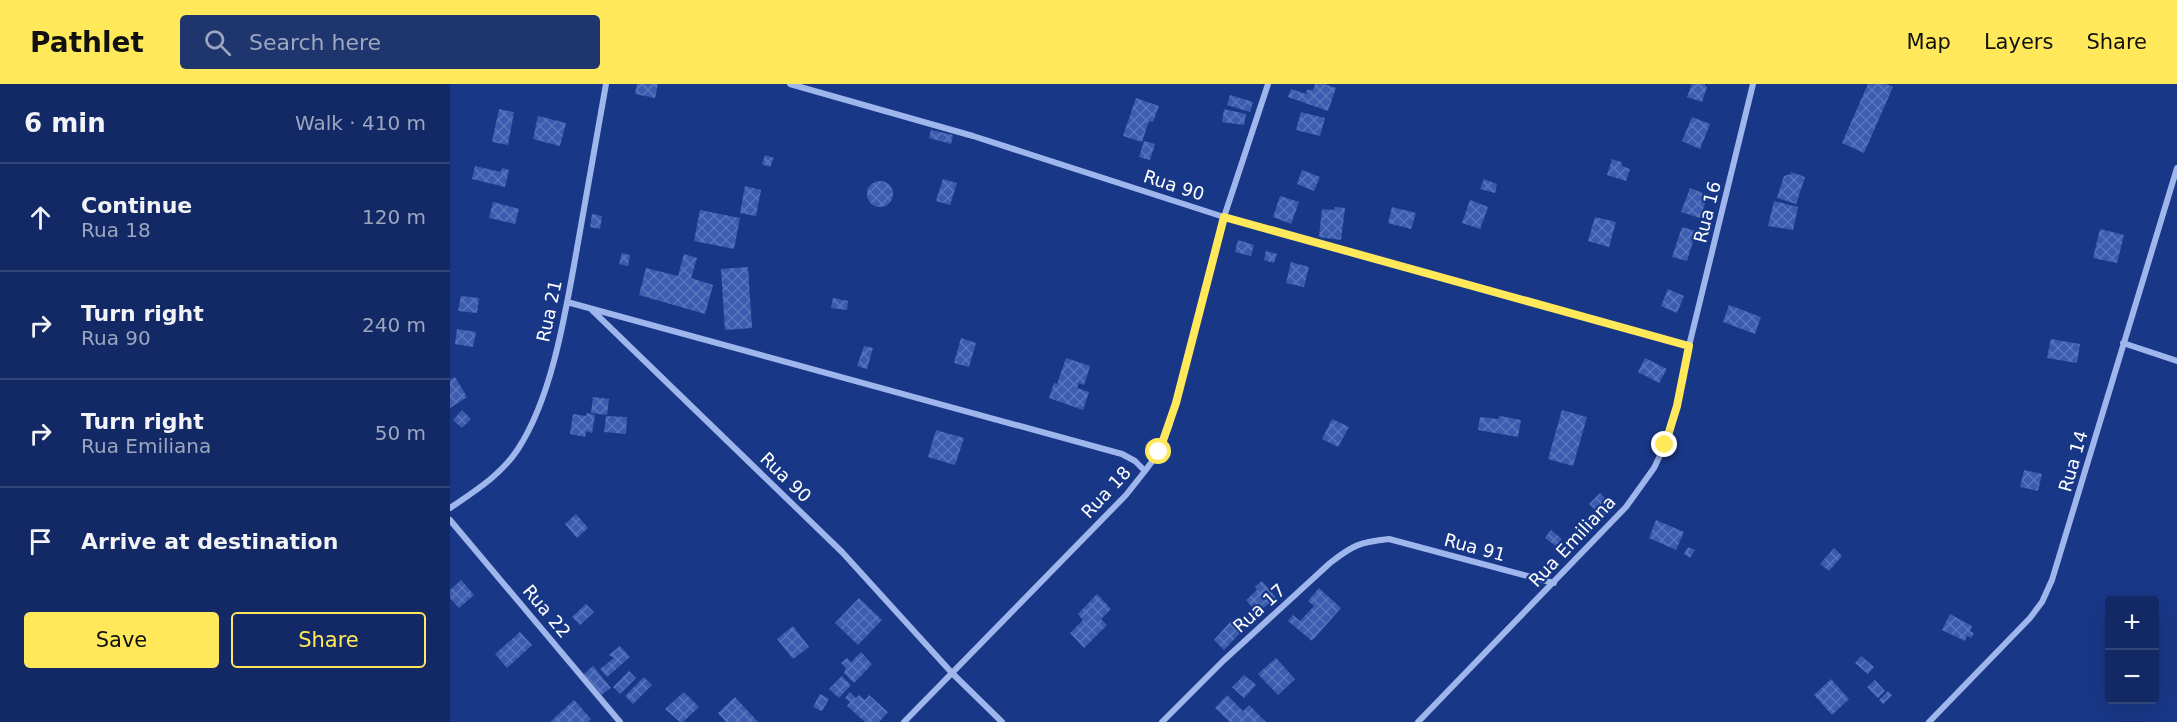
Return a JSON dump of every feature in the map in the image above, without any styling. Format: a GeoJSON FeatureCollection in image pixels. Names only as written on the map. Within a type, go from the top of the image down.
{"type":"FeatureCollection","features":[{"type":"Feature","properties":{"kind":"street","name":"Rua 21"},"geometry":{"type":"LineString","coordinates":[[450,508],[490,480],[518,450],[531,426],[545,386],[567,302],[606,84]]}},
{"type":"Feature","properties":{"kind":"street","name":"Rua 90"},"geometry":{"type":"LineString","coordinates":[[790,84],[973,136],[1224,217],[1689,346]]}},
{"type":"Feature","properties":{"kind":"street","name":"Rua 18"},"geometry":{"type":"LineString","coordinates":[[904,722],[1126,495],[1159,452],[1169,426],[1224,217],[1268,84]]}},
{"type":"Feature","properties":{"kind":"street","name":"Rua 16"},"geometry":{"type":"LineString","coordinates":[[1689,346],[1753,84]]}},
{"type":"Feature","properties":{"kind":"street","name":"Rua 14"},"geometry":{"type":"LineString","coordinates":[[1929,722],[2030,618],[2042,602],[2063,548],[2177,168]]}},
{"type":"Feature","properties":{"kind":"street"},"geometry":{"type":"LineString","coordinates":[[567,302],[1122,454],[1135,461],[1146,471]]}},
{"type":"Feature","properties":{"kind":"street","name":"Rua 90"},"geometry":{"type":"LineString","coordinates":[[592,309],[842,552],[952,673],[1002,722]]}},
{"type":"Feature","properties":{"kind":"street"},"geometry":{"type":"LineString","coordinates":[[2123,343],[2177,361]]}},
{"type":"Feature","properties":{"kind":"street","name":"Rua Emiliana"},"geometry":{"type":"LineString","coordinates":[[1418,722],[1626,507],[1654,468],[1665,445],[1677,406],[1689,346]]}},
{"type":"Feature","properties":{"kind":"street","name":"Rua 22"},"geometry":{"type":"LineString","coordinates":[[450,520],[620,722]]}},
{"type":"Feature","properties":{"kind":"street","name":"Rua 91"},"geometry":{"type":"LineString","coordinates":[[1389,539],[1554,583]]}},
{"type":"Feature","properties":{"kind":"street","name":"Rua 17"},"geometry":{"type":"LineString","coordinates":[[1162,722],[1223,661],[1330,563],[1365,541],[1389,539]]}},
{"type":"Feature","properties":{"kind":"building"},"geometry":{"type":"Polygon","coordinates":[[[637,84],[658,84],[655,98],[635,94],[637,84]]]}},
{"type":"Feature","properties":{"kind":"building"},"geometry":{"type":"Polygon","coordinates":[[[1315,84],[1336,88],[1328,111],[1288,97],[1291,89],[1306,94],[1307,90],[1313,90],[1315,84]]]}},
{"type":"Feature","properties":{"kind":"building"},"geometry":{"type":"Polygon","coordinates":[[[1692,84],[1705,84],[1707,87],[1702,102],[1687,97],[1692,84]]]}},
{"type":"Feature","properties":{"kind":"building"},"geometry":{"type":"Polygon","coordinates":[[[1868,84],[1886,84],[1893,87],[1864,153],[1842,143],[1868,84]]]}},
{"type":"Feature","properties":{"kind":"building"},"geometry":{"type":"Polygon","coordinates":[[[1230,95],[1253,102],[1250,112],[1227,105],[1230,95]]]}},
{"type":"Feature","properties":{"kind":"building"},"geometry":{"type":"Polygon","coordinates":[[[1136,98],[1159,106],[1153,122],[1149,121],[1142,142],[1123,136],[1136,98]]]}},
{"type":"Feature","properties":{"kind":"building"},"geometry":{"type":"Polygon","coordinates":[[[499,109],[514,112],[508,145],[492,142],[499,109]]]}},
{"type":"Feature","properties":{"kind":"building"},"geometry":{"type":"Polygon","coordinates":[[[1224,109],[1246,114],[1244,125],[1222,122],[1224,109]]]}},
{"type":"Feature","properties":{"kind":"building"},"geometry":{"type":"Polygon","coordinates":[[[1301,112],[1325,118],[1320,136],[1296,130],[1301,112]]]}},
{"type":"Feature","properties":{"kind":"building"},"geometry":{"type":"Polygon","coordinates":[[[538,116],[566,123],[560,146],[533,139],[538,116]]]}},
{"type":"Feature","properties":{"kind":"building"},"geometry":{"type":"Polygon","coordinates":[[[1692,117],[1710,124],[1700,149],[1682,141],[1692,117]]]}},
{"type":"Feature","properties":{"kind":"building"},"geometry":{"type":"Polygon","coordinates":[[[931,130],[953,135],[951,144],[929,138],[931,130]]]}},
{"type":"Feature","properties":{"kind":"building"},"geometry":{"type":"Polygon","coordinates":[[[1144,141],[1155,144],[1150,160],[1139,157],[1144,141]]]}},
{"type":"Feature","properties":{"kind":"building"},"geometry":{"type":"Polygon","coordinates":[[[765,155],[774,158],[770,167],[762,164],[765,155]]]}},
{"type":"Feature","properties":{"kind":"building"},"geometry":{"type":"Polygon","coordinates":[[[1612,159],[1630,169],[1626,181],[1607,175],[1612,159]]]}},
{"type":"Feature","properties":{"kind":"building"},"geometry":{"type":"Polygon","coordinates":[[[475,166],[501,172],[502,168],[509,170],[505,187],[472,179],[475,166]]]}},
{"type":"Feature","properties":{"kind":"building"},"geometry":{"type":"Polygon","coordinates":[[[1302,170],[1320,177],[1314,191],[1297,184],[1302,170]]]}},
{"type":"Feature","properties":{"kind":"building"},"geometry":{"type":"Polygon","coordinates":[[[1791,172],[1805,177],[1796,204],[1777,198],[1784,176],[1791,172]]]}},
{"type":"Feature","properties":{"kind":"building"},"geometry":{"type":"Polygon","coordinates":[[[943,179],[957,183],[950,205],[936,201],[943,179]]]}},
{"type":"Feature","properties":{"kind":"building"},"geometry":{"type":"Polygon","coordinates":[[[1484,179],[1497,184],[1495,193],[1480,189],[1484,179]]]}},
{"type":"Feature","properties":{"kind":"building"},"geometry":{"type":"Polygon","coordinates":[[[880,181],[889,185],[893,194],[889,203],[880,207],[871,203],[867,194],[871,185],[880,181]]]}},
{"type":"Feature","properties":{"kind":"building"},"geometry":{"type":"Polygon","coordinates":[[[745,186],[761,190],[756,216],[740,213],[745,186]]]}},
{"type":"Feature","properties":{"kind":"building"},"geometry":{"type":"Polygon","coordinates":[[[1690,188],[1708,195],[1700,218],[1681,212],[1690,188]]]}},
{"type":"Feature","properties":{"kind":"building"},"geometry":{"type":"Polygon","coordinates":[[[1280,196],[1299,202],[1291,224],[1273,217],[1280,196]]]}},
{"type":"Feature","properties":{"kind":"building"},"geometry":{"type":"Polygon","coordinates":[[[1470,200],[1488,207],[1480,229],[1462,223],[1470,200]]]}},
{"type":"Feature","properties":{"kind":"building"},"geometry":{"type":"Polygon","coordinates":[[[1774,201],[1798,207],[1793,230],[1768,226],[1774,201]]]}},
{"type":"Feature","properties":{"kind":"building"},"geometry":{"type":"Polygon","coordinates":[[[493,202],[519,209],[515,224],[489,218],[493,202]]]}},
{"type":"Feature","properties":{"kind":"building"},"geometry":{"type":"Polygon","coordinates":[[[1335,207],[1345,208],[1341,240],[1319,237],[1322,209],[1334,210],[1335,207]]]}},
{"type":"Feature","properties":{"kind":"building"},"geometry":{"type":"Polygon","coordinates":[[[1392,207],[1416,213],[1411,229],[1388,223],[1392,207]]]}},
{"type":"Feature","properties":{"kind":"building"},"geometry":{"type":"Polygon","coordinates":[[[700,210],[740,218],[734,249],[694,241],[700,210]]]}},
{"type":"Feature","properties":{"kind":"building"},"geometry":{"type":"Polygon","coordinates":[[[592,214],[602,216],[600,229],[590,227],[592,214]]]}},
{"type":"Feature","properties":{"kind":"building"},"geometry":{"type":"Polygon","coordinates":[[[1595,217],[1616,222],[1609,247],[1588,241],[1595,217]]]}},
{"type":"Feature","properties":{"kind":"building"},"geometry":{"type":"Polygon","coordinates":[[[1682,227],[1696,231],[1687,261],[1672,257],[1682,227]]]}},
{"type":"Feature","properties":{"kind":"building"},"geometry":{"type":"Polygon","coordinates":[[[2100,229],[2124,235],[2117,263],[2093,258],[2100,229]]]}},
{"type":"Feature","properties":{"kind":"building"},"geometry":{"type":"Polygon","coordinates":[[[1238,240],[1254,245],[1251,256],[1235,252],[1238,240]]]}},
{"type":"Feature","properties":{"kind":"building"},"geometry":{"type":"Polygon","coordinates":[[[1266,251],[1277,254],[1274,263],[1264,260],[1266,251]]]}},
{"type":"Feature","properties":{"kind":"building"},"geometry":{"type":"Polygon","coordinates":[[[622,253],[630,255],[628,266],[619,264],[622,253]]]}},
{"type":"Feature","properties":{"kind":"building"},"geometry":{"type":"Polygon","coordinates":[[[684,254],[697,258],[691,278],[713,285],[705,314],[639,295],[646,268],[678,276],[684,254]]]}},
{"type":"Feature","properties":{"kind":"building"},"geometry":{"type":"Polygon","coordinates":[[[1291,262],[1309,267],[1304,287],[1286,283],[1291,262]]]}},
{"type":"Feature","properties":{"kind":"building"},"geometry":{"type":"Polygon","coordinates":[[[748,267],[752,328],[725,330],[721,269],[748,267]]]}},
{"type":"Feature","properties":{"kind":"building"},"geometry":{"type":"Polygon","coordinates":[[[1668,289],[1684,296],[1677,313],[1661,306],[1668,289]]]}},
{"type":"Feature","properties":{"kind":"building"},"geometry":{"type":"Polygon","coordinates":[[[461,296],[479,298],[477,313],[458,311],[461,296]]]}},
{"type":"Feature","properties":{"kind":"building"},"geometry":{"type":"Polygon","coordinates":[[[833,298],[848,301],[847,310],[831,308],[833,298]]]}},
{"type":"Feature","properties":{"kind":"building"},"geometry":{"type":"Polygon","coordinates":[[[1729,305],[1761,317],[1755,334],[1723,322],[1729,305]]]}},
{"type":"Feature","properties":{"kind":"building"},"geometry":{"type":"Polygon","coordinates":[[[457,329],[476,332],[473,347],[455,344],[457,329]]]}},
{"type":"Feature","properties":{"kind":"building"},"geometry":{"type":"Polygon","coordinates":[[[961,338],[976,343],[969,367],[954,363],[961,338]]]}},
{"type":"Feature","properties":{"kind":"building"},"geometry":{"type":"Polygon","coordinates":[[[2051,339],[2080,344],[2077,363],[2047,358],[2051,339]]]}},
{"type":"Feature","properties":{"kind":"building"},"geometry":{"type":"Polygon","coordinates":[[[864,346],[873,348],[867,369],[857,366],[864,346]]]}},
{"type":"Feature","properties":{"kind":"building"},"geometry":{"type":"Polygon","coordinates":[[[1066,358],[1090,366],[1084,385],[1079,383],[1077,388],[1089,392],[1083,410],[1049,398],[1054,383],[1057,384],[1066,358]]]}},
{"type":"Feature","properties":{"kind":"building"},"geometry":{"type":"Polygon","coordinates":[[[1645,358],[1667,369],[1659,383],[1638,372],[1645,358]]]}},
{"type":"Feature","properties":{"kind":"building"},"geometry":{"type":"Polygon","coordinates":[[[455,377],[467,397],[450,408],[450,380],[455,377]]]}},
{"type":"Feature","properties":{"kind":"building"},"geometry":{"type":"Polygon","coordinates":[[[593,397],[609,399],[607,415],[591,413],[593,397]]]}},
{"type":"Feature","properties":{"kind":"building"},"geometry":{"type":"Polygon","coordinates":[[[462,410],[471,419],[462,428],[453,420],[462,410]]]}},
{"type":"Feature","properties":{"kind":"building"},"geometry":{"type":"Polygon","coordinates":[[[1562,410],[1587,417],[1573,466],[1548,459],[1562,410]]]}},
{"type":"Feature","properties":{"kind":"building"},"geometry":{"type":"Polygon","coordinates":[[[587,413],[595,415],[592,433],[586,431],[585,437],[570,434],[573,414],[586,416],[587,413]]]}},
{"type":"Feature","properties":{"kind":"building"},"geometry":{"type":"Polygon","coordinates":[[[606,416],[627,417],[626,434],[604,432],[606,416]]]}},
{"type":"Feature","properties":{"kind":"building"},"geometry":{"type":"Polygon","coordinates":[[[1500,416],[1521,420],[1518,437],[1478,430],[1480,417],[1498,419],[1500,416]]]}},
{"type":"Feature","properties":{"kind":"building"},"geometry":{"type":"Polygon","coordinates":[[[1332,419],[1349,427],[1338,447],[1322,439],[1332,419]]]}},
{"type":"Feature","properties":{"kind":"building"},"geometry":{"type":"Polygon","coordinates":[[[936,430],[964,438],[955,465],[928,457],[936,430]]]}},
{"type":"Feature","properties":{"kind":"building"},"geometry":{"type":"Polygon","coordinates":[[[2024,470],[2042,474],[2038,491],[2020,487],[2024,470]]]}},
{"type":"Feature","properties":{"kind":"building"},"geometry":{"type":"Polygon","coordinates":[[[1600,493],[1613,506],[1603,517],[1589,504],[1600,493]]]}},
{"type":"Feature","properties":{"kind":"building"},"geometry":{"type":"Polygon","coordinates":[[[576,514],[588,528],[577,538],[565,524],[576,514]]]}},
{"type":"Feature","properties":{"kind":"building"},"geometry":{"type":"Polygon","coordinates":[[[1656,520],[1684,532],[1676,550],[1649,538],[1656,520]]]}},
{"type":"Feature","properties":{"kind":"building"},"geometry":{"type":"Polygon","coordinates":[[[1551,530],[1562,539],[1556,546],[1545,538],[1551,530]]]}},
{"type":"Feature","properties":{"kind":"building"},"geometry":{"type":"Polygon","coordinates":[[[1688,547],[1695,550],[1690,558],[1684,554],[1688,547]]]}},
{"type":"Feature","properties":{"kind":"building"},"geometry":{"type":"Polygon","coordinates":[[[1834,548],[1842,556],[1829,571],[1820,564],[1834,548]]]}},
{"type":"Feature","properties":{"kind":"building"},"geometry":{"type":"Polygon","coordinates":[[[461,580],[474,595],[459,608],[450,598],[450,590],[461,580]]]}},
{"type":"Feature","properties":{"kind":"building"},"geometry":{"type":"Polygon","coordinates":[[[1262,581],[1276,598],[1257,613],[1246,600],[1257,590],[1255,587],[1262,581]]]}},
{"type":"Feature","properties":{"kind":"building"},"geometry":{"type":"Polygon","coordinates":[[[1319,588],[1341,608],[1312,641],[1288,621],[1293,615],[1300,621],[1314,606],[1308,601],[1319,588]]]}},
{"type":"Feature","properties":{"kind":"building"},"geometry":{"type":"Polygon","coordinates":[[[1097,594],[1111,609],[1101,619],[1107,625],[1084,648],[1070,633],[1083,620],[1078,614],[1097,594]]]}},
{"type":"Feature","properties":{"kind":"building"},"geometry":{"type":"Polygon","coordinates":[[[859,598],[882,620],[858,645],[835,623],[859,598]]]}},
{"type":"Feature","properties":{"kind":"building"},"geometry":{"type":"Polygon","coordinates":[[[586,604],[594,612],[580,625],[572,617],[586,604]]]}},
{"type":"Feature","properties":{"kind":"building"},"geometry":{"type":"Polygon","coordinates":[[[1950,614],[1972,626],[1970,631],[1974,633],[1971,638],[1967,636],[1965,641],[1942,630],[1950,614]]]}},
{"type":"Feature","properties":{"kind":"building"},"geometry":{"type":"Polygon","coordinates":[[[1231,621],[1242,631],[1224,650],[1214,640],[1231,621]]]}},
{"type":"Feature","properties":{"kind":"building"},"geometry":{"type":"Polygon","coordinates":[[[793,626],[809,647],[793,659],[777,639],[793,626]]]}},
{"type":"Feature","properties":{"kind":"building"},"geometry":{"type":"Polygon","coordinates":[[[520,632],[532,645],[507,668],[495,654],[520,632]]]}},
{"type":"Feature","properties":{"kind":"building"},"geometry":{"type":"Polygon","coordinates":[[[620,646],[630,657],[607,677],[600,669],[614,658],[609,655],[620,646]]]}},
{"type":"Feature","properties":{"kind":"building"},"geometry":{"type":"Polygon","coordinates":[[[861,652],[872,664],[854,683],[844,673],[846,668],[841,663],[847,658],[851,662],[861,652]]]}},
{"type":"Feature","properties":{"kind":"building"},"geometry":{"type":"Polygon","coordinates":[[[1861,656],[1874,667],[1868,674],[1855,663],[1861,656]]]}},
{"type":"Feature","properties":{"kind":"building"},"geometry":{"type":"Polygon","coordinates":[[[1276,658],[1295,679],[1278,695],[1258,674],[1276,658]]]}},
{"type":"Feature","properties":{"kind":"building"},"geometry":{"type":"Polygon","coordinates":[[[593,666],[611,688],[601,695],[584,674],[593,666]]]}},
{"type":"Feature","properties":{"kind":"building"},"geometry":{"type":"Polygon","coordinates":[[[629,671],[636,678],[620,694],[613,687],[629,671]]]}},
{"type":"Feature","properties":{"kind":"building"},"geometry":{"type":"Polygon","coordinates":[[[1244,675],[1256,685],[1244,698],[1232,687],[1244,675]]]}},
{"type":"Feature","properties":{"kind":"building"},"geometry":{"type":"Polygon","coordinates":[[[842,676],[851,685],[839,698],[829,689],[842,676]]]}},
{"type":"Feature","properties":{"kind":"building"},"geometry":{"type":"Polygon","coordinates":[[[644,677],[652,685],[633,704],[625,696],[644,677]]]}},
{"type":"Feature","properties":{"kind":"building"},"geometry":{"type":"Polygon","coordinates":[[[1831,679],[1849,699],[1832,715],[1814,695],[1831,679]]]}},
{"type":"Feature","properties":{"kind":"building"},"geometry":{"type":"Polygon","coordinates":[[[1875,680],[1885,691],[1878,698],[1867,687],[1875,680]]]}},
{"type":"Feature","properties":{"kind":"building"},"geometry":{"type":"Polygon","coordinates":[[[1888,691],[1892,695],[1883,704],[1879,700],[1888,691]]]}},
{"type":"Feature","properties":{"kind":"building"},"geometry":{"type":"Polygon","coordinates":[[[684,692],[699,707],[683,722],[680,722],[665,709],[684,692]]]}},
{"type":"Feature","properties":{"kind":"building"},"geometry":{"type":"Polygon","coordinates":[[[850,692],[856,698],[859,695],[865,700],[869,695],[888,712],[879,722],[865,722],[847,706],[850,702],[845,698],[850,692]]]}},
{"type":"Feature","properties":{"kind":"building"},"geometry":{"type":"Polygon","coordinates":[[[820,694],[829,699],[822,711],[813,707],[820,694]]]}},
{"type":"Feature","properties":{"kind":"building"},"geometry":{"type":"Polygon","coordinates":[[[1227,695],[1243,711],[1249,705],[1266,722],[1230,722],[1215,708],[1227,695]]]}},
{"type":"Feature","properties":{"kind":"building"},"geometry":{"type":"Polygon","coordinates":[[[735,697],[758,722],[726,722],[718,713],[735,697]]]}},
{"type":"Feature","properties":{"kind":"building"},"geometry":{"type":"Polygon","coordinates":[[[574,700],[591,719],[588,722],[550,722],[574,700]]]}},
{"type":"Feature","properties":{"kind":"route"},"geometry":{"type":"LineString","coordinates":[[1159,452],[1176,403],[1224,217],[1689,346],[1677,406],[1665,445]]}}]}
